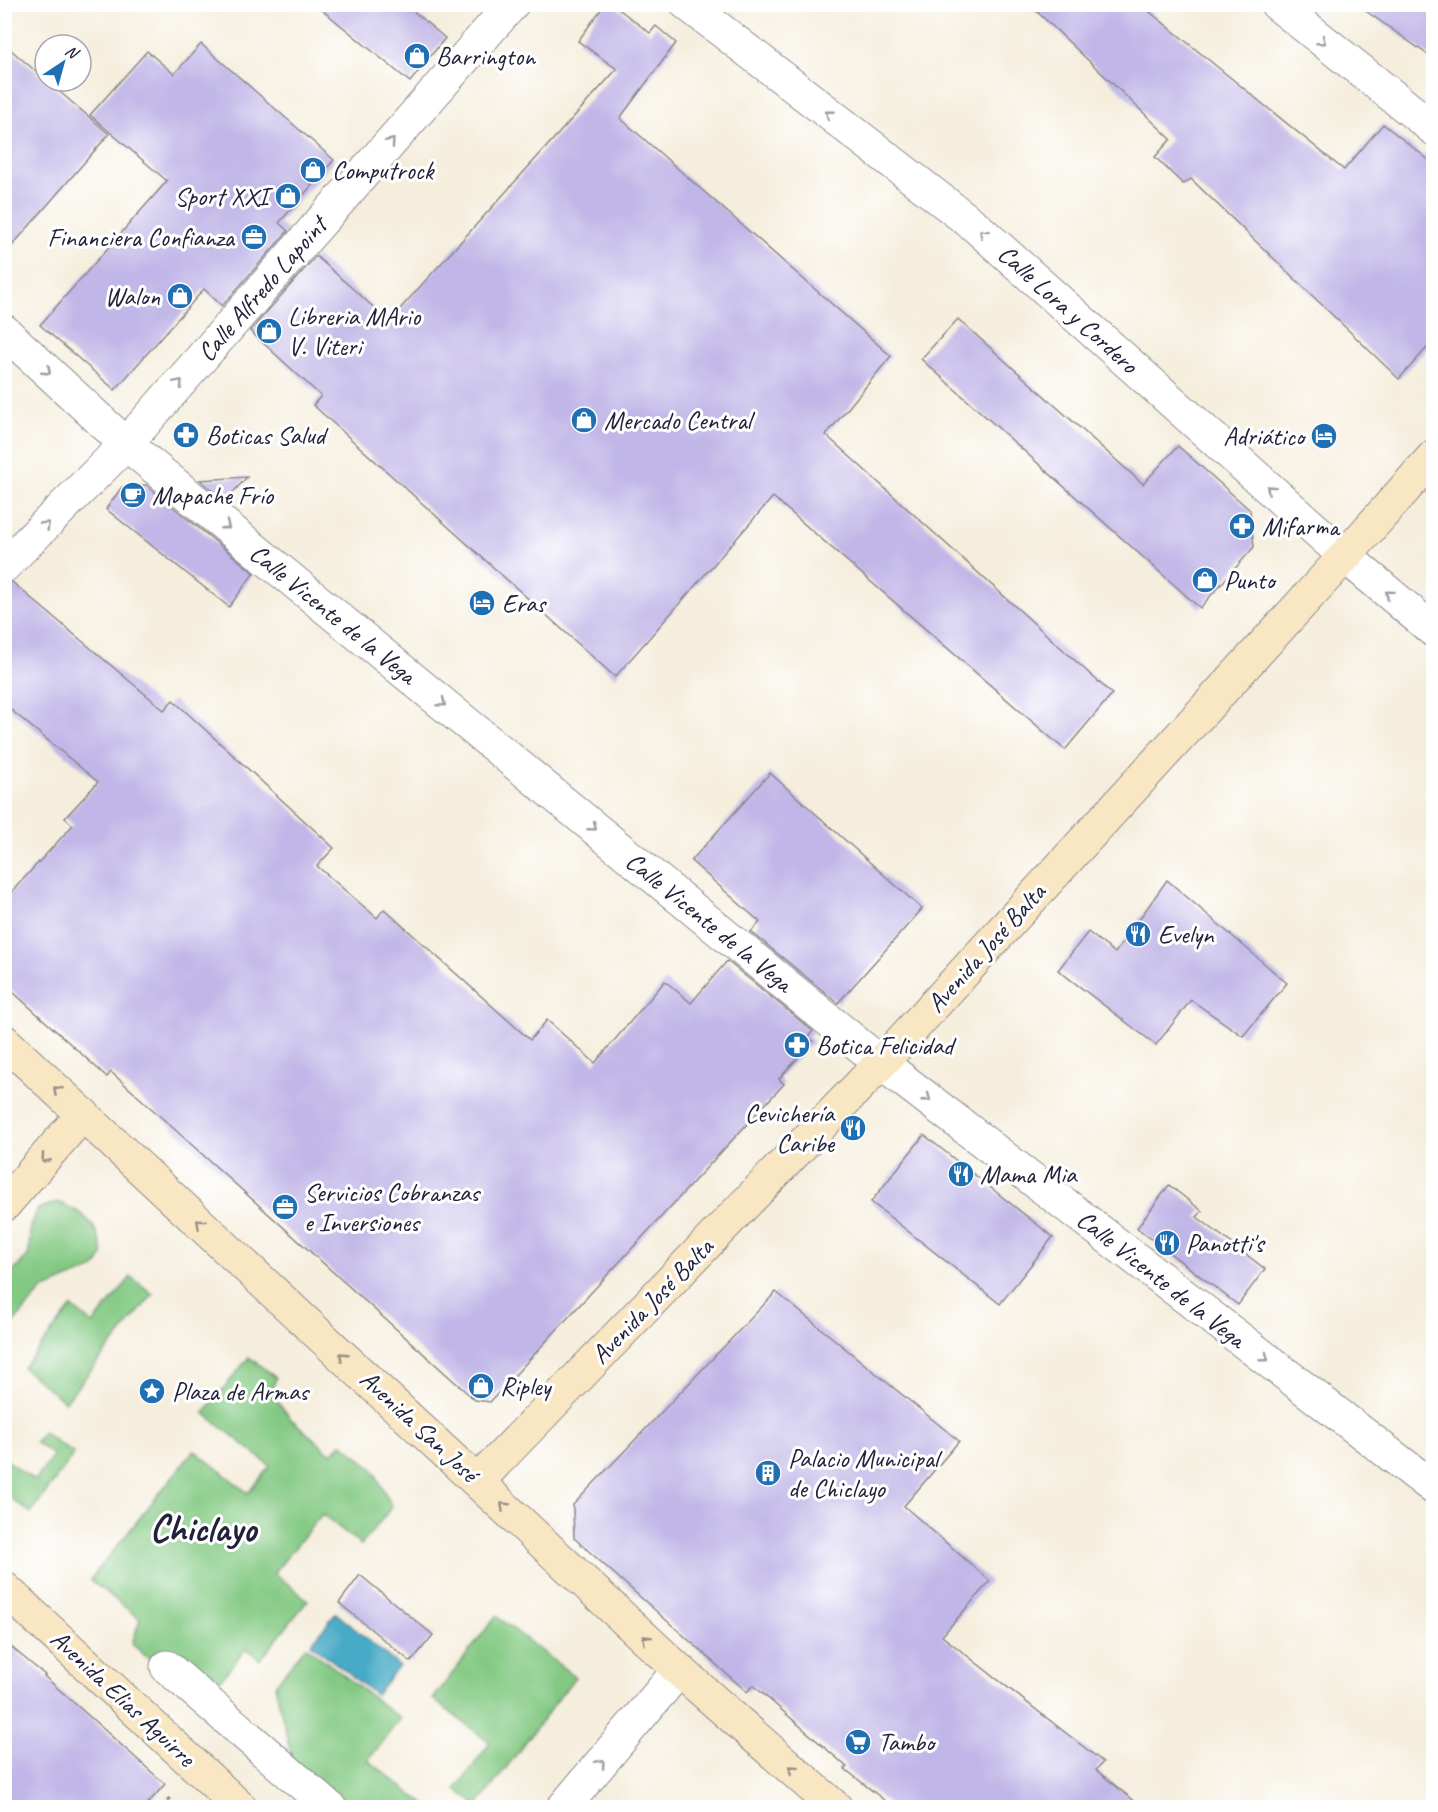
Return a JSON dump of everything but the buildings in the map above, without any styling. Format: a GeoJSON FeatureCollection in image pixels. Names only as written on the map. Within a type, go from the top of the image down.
{"type":"FeatureCollection","features":[{"type":"Feature","properties":{"kind":"main road","name":"Avenida José Balta"},"geometry":{"type":"LineString","coordinates":[[478,1481],[881,1063],[1434,456]]}},
{"type":"Feature","properties":{"kind":"main road","name":"Avenida San José"},"geometry":{"type":"LineString","coordinates":[[4,1041],[679,1670],[836,1808]]}},
{"type":"Feature","properties":{"kind":"main road"},"geometry":{"type":"LineString","coordinates":[[4,1205],[83,1114]]}},
{"type":"Feature","properties":{"kind":"main road","name":"Avenida Elias Aguirre"},"geometry":{"type":"LineString","coordinates":[[4,1588],[224,1802]]}},
{"type":"Feature","properties":{"kind":"street","name":"Calle Alfredo Lapoint"},"geometry":{"type":"LineString","coordinates":[[4,566],[126,444],[512,4]]}},
{"type":"Feature","properties":{"kind":"street","name":"Calle Lora y Cordero"},"geometry":{"type":"LineString","coordinates":[[687,4],[975,226],[1345,556],[1434,631]]}},
{"type":"Feature","properties":{"kind":"street"},"geometry":{"type":"LineString","coordinates":[[1277,4],[1434,129]]}},
{"type":"Feature","properties":{"kind":"street","name":"Calle Vicente de la Vega"},"geometry":{"type":"LineString","coordinates":[[4,331],[126,444],[881,1063],[1434,1488]]}},
{"type":"Feature","properties":{"kind":"street"},"geometry":{"type":"LineString","coordinates":[[167,1667],[330,1808]]}},
{"type":"Feature","properties":{"kind":"street"},"geometry":{"type":"LineString","coordinates":[[563,1808],[679,1670]]}},
{"type":"Feature","properties":{"kind":"green space"},"geometry":{"type":"Polygon","coordinates":[[[57,1202],[75,1210],[89,1221],[98,1235],[103,1255],[95,1268],[42,1290],[5,1333],[5,1281],[29,1254],[30,1226],[38,1209],[57,1202]]]}},
{"type":"Feature","properties":{"kind":"green space"},"geometry":{"type":"Polygon","coordinates":[[[131,1277],[153,1294],[65,1402],[23,1368],[72,1307],[93,1324],[131,1277]]]}},
{"type":"Feature","properties":{"kind":"green space"},"geometry":{"type":"Polygon","coordinates":[[[249,1357],[276,1378],[271,1392],[290,1418],[331,1454],[342,1443],[373,1469],[392,1507],[361,1545],[322,1514],[274,1573],[308,1600],[260,1660],[246,1648],[207,1697],[195,1699],[132,1644],[140,1619],[90,1580],[194,1450],[248,1493],[270,1466],[204,1413],[249,1357]]]}},
{"type":"Feature","properties":{"kind":"green space"},"geometry":{"type":"Polygon","coordinates":[[[43,1432],[74,1454],[31,1513],[5,1494],[5,1459],[35,1481],[53,1455],[35,1442],[43,1432]]]}},
{"type":"Feature","properties":{"kind":"green space"},"geometry":{"type":"Polygon","coordinates":[[[496,1616],[575,1677],[477,1806],[456,1789],[490,1743],[433,1699],[496,1616]]]}},
{"type":"Feature","properties":{"kind":"green space"},"geometry":{"type":"Polygon","coordinates":[[[306,1646],[400,1719],[368,1760],[428,1807],[347,1807],[292,1760],[275,1685],[306,1646]]]}},
{"type":"Feature","properties":{"kind":"water"},"geometry":{"type":"Polygon","coordinates":[[[336,1613],[399,1666],[376,1695],[311,1644],[336,1613]]]}},
{"type":"Feature","properties":{"kind":"place","name":"Barrington"},"geometry":{"type":"Point","coordinates":[417,56]}},
{"type":"Feature","properties":{"kind":"place","name":"Computrock"},"geometry":{"type":"Point","coordinates":[313,170]}},
{"type":"Feature","properties":{"kind":"place","name":"Sport XXI"},"geometry":{"type":"Point","coordinates":[288,196]}},
{"type":"Feature","properties":{"kind":"place","name":"Financiera Confianza"},"geometry":{"type":"Point","coordinates":[254,237]}},
{"type":"Feature","properties":{"kind":"place","name":"Walon"},"geometry":{"type":"Point","coordinates":[180,296]}},
{"type":"Feature","properties":{"kind":"place","name":"Libreria MArio V. Viteri"},"geometry":{"type":"Point","coordinates":[269,331]}},
{"type":"Feature","properties":{"kind":"place","name":"Mercado Central"},"geometry":{"type":"Point","coordinates":[584,420]}},
{"type":"Feature","properties":{"kind":"place","name":"Boticas Salud"},"geometry":{"type":"Point","coordinates":[186,435]}},
{"type":"Feature","properties":{"kind":"place","name":"Adriático"},"geometry":{"type":"Point","coordinates":[1324,436]}},
{"type":"Feature","properties":{"kind":"place","name":"Mapache Frío"},"geometry":{"type":"Point","coordinates":[133,495]}},
{"type":"Feature","properties":{"kind":"place","name":"Mifarma"},"geometry":{"type":"Point","coordinates":[1242,526]}},
{"type":"Feature","properties":{"kind":"place","name":"Punto"},"geometry":{"type":"Point","coordinates":[1205,580]}},
{"type":"Feature","properties":{"kind":"place","name":"Eras"},"geometry":{"type":"Point","coordinates":[482,603]}},
{"type":"Feature","properties":{"kind":"place","name":"Evelyn"},"geometry":{"type":"Point","coordinates":[1138,934]}},
{"type":"Feature","properties":{"kind":"place","name":"Botica Felicidad"},"geometry":{"type":"Point","coordinates":[797,1045]}},
{"type":"Feature","properties":{"kind":"place","name":"Cevichería Caribe"},"geometry":{"type":"Point","coordinates":[853,1128]}},
{"type":"Feature","properties":{"kind":"place","name":"Mama Mia"},"geometry":{"type":"Point","coordinates":[961,1174]}},
{"type":"Feature","properties":{"kind":"place","name":"Servicios Cobranzas e Inversiones"},"geometry":{"type":"Point","coordinates":[285,1207]}},
{"type":"Feature","properties":{"kind":"place","name":"Panotti's"},"geometry":{"type":"Point","coordinates":[1167,1243]}},
{"type":"Feature","properties":{"kind":"place","name":"Ripley"},"geometry":{"type":"Point","coordinates":[481,1386]}},
{"type":"Feature","properties":{"kind":"place","name":"Plaza de Armas"},"geometry":{"type":"Point","coordinates":[152,1391]}},
{"type":"Feature","properties":{"kind":"place","name":"Palacio Municipal de Chiclayo"},"geometry":{"type":"Point","coordinates":[768,1473]}},
{"type":"Feature","properties":{"kind":"place","name":"Tambo"},"geometry":{"type":"Point","coordinates":[858,1742]}},
{"type":"Feature","properties":{"kind":"district","name":"Chiclayo"},"geometry":{"type":"Point","coordinates":[203,1528]}}]}
